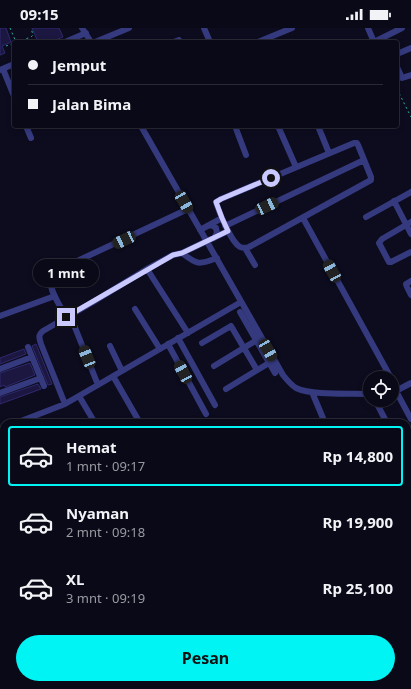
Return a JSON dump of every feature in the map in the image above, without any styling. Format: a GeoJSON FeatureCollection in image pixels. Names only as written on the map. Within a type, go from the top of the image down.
{"type":"FeatureCollection","features":[{"type":"Feature","properties":{"kind":"street"},"geometry":{"type":"LineString","coordinates":[[100,40],[129,28]]}},
{"type":"Feature","properties":{"kind":"street"},"geometry":{"type":"LineString","coordinates":[[204,28],[209,40]]}},
{"type":"Feature","properties":{"kind":"street"},"geometry":{"type":"LineString","coordinates":[[262,40],[285,29],[292,28]]}},
{"type":"Feature","properties":{"kind":"street"},"geometry":{"type":"LineString","coordinates":[[368,28],[373,40]]}},
{"type":"Feature","properties":{"kind":"street"},"geometry":{"type":"LineString","coordinates":[[378,40],[402,28]]}},
{"type":"Feature","properties":{"kind":"street"},"geometry":{"type":"LineString","coordinates":[[68,40],[84,31],[90,40]]}},
{"type":"Feature","properties":{"kind":"street"},"geometry":{"type":"LineString","coordinates":[[399,53],[411,48]]}},
{"type":"Feature","properties":{"kind":"street"},"geometry":{"type":"LineString","coordinates":[[12,65],[2,69],[12,92]]}},
{"type":"Feature","properties":{"kind":"street"},"geometry":{"type":"LineString","coordinates":[[399,71],[402,78],[411,75]]}},
{"type":"Feature","properties":{"kind":"street"},"geometry":{"type":"LineString","coordinates":[[27,128],[31,138]]}},
{"type":"Feature","properties":{"kind":"street"},"geometry":{"type":"LineString","coordinates":[[142,128],[200,230],[210,240],[216,258],[241,302],[275,373]]}},
{"type":"Feature","properties":{"kind":"street"},"geometry":{"type":"LineString","coordinates":[[236,128],[246,155]]}},
{"type":"Feature","properties":{"kind":"street"},"geometry":{"type":"LineString","coordinates":[[279,128],[296,168]]}},
{"type":"Feature","properties":{"kind":"street"},"geometry":{"type":"LineString","coordinates":[[319,128],[329,154]]}},
{"type":"Feature","properties":{"kind":"street"},"geometry":{"type":"LineString","coordinates":[[357,143],[371,180],[250,247],[241,247],[237,244],[227,228],[216,202],[296,168],[357,143]]}},
{"type":"Feature","properties":{"kind":"street"},"geometry":{"type":"LineString","coordinates":[[65,404],[41,344],[39,337],[42,331],[173,255],[182,253],[210,240],[227,228],[364,160]]}},
{"type":"Feature","properties":{"kind":"street"},"geometry":{"type":"LineString","coordinates":[[366,217],[411,192]]}},
{"type":"Feature","properties":{"kind":"street"},"geometry":{"type":"LineString","coordinates":[[394,201],[408,224],[411,234]]}},
{"type":"Feature","properties":{"kind":"street"},"geometry":{"type":"LineString","coordinates":[[98,385],[68,316],[52,289],[51,280],[54,273],[188,210]]}},
{"type":"Feature","properties":{"kind":"street"},"geometry":{"type":"LineString","coordinates":[[200,230],[222,218]]}},
{"type":"Feature","properties":{"kind":"street"},"geometry":{"type":"LineString","coordinates":[[303,218],[385,371]]}},
{"type":"Feature","properties":{"kind":"street"},"geometry":{"type":"LineString","coordinates":[[408,224],[382,239],[379,243],[390,262],[411,252]]}},
{"type":"Feature","properties":{"kind":"street"},"geometry":{"type":"LineString","coordinates":[[207,226],[214,226],[217,230],[216,235],[210,240]]}},
{"type":"Feature","properties":{"kind":"street"},"geometry":{"type":"LineString","coordinates":[[245,248],[255,265]]}},
{"type":"Feature","properties":{"kind":"street"},"geometry":{"type":"LineString","coordinates":[[182,253],[198,263],[203,264],[216,258]]}},
{"type":"Feature","properties":{"kind":"street"},"geometry":{"type":"LineString","coordinates":[[148,269],[188,333]]}},
{"type":"Feature","properties":{"kind":"street"},"geometry":{"type":"LineString","coordinates":[[411,281],[406,284],[411,295]]}},
{"type":"Feature","properties":{"kind":"street"},"geometry":{"type":"LineString","coordinates":[[0,316],[52,297]]}},
{"type":"Feature","properties":{"kind":"street"},"geometry":{"type":"LineString","coordinates":[[27,419],[65,404],[241,302]]}},
{"type":"Feature","properties":{"kind":"street"},"geometry":{"type":"LineString","coordinates":[[135,309],[160,349]]}},
{"type":"Feature","properties":{"kind":"street"},"geometry":{"type":"LineString","coordinates":[[240,312],[287,380],[297,388],[312,392],[363,394]]}},
{"type":"Feature","properties":{"kind":"street"},"geometry":{"type":"LineString","coordinates":[[202,343],[231,326],[256,370]]}},
{"type":"Feature","properties":{"kind":"street"},"geometry":{"type":"LineString","coordinates":[[178,338],[216,405]]}},
{"type":"Feature","properties":{"kind":"street"},"geometry":{"type":"LineString","coordinates":[[214,366],[259,339]]}},
{"type":"Feature","properties":{"kind":"street"},"geometry":{"type":"LineString","coordinates":[[168,344],[206,414]]}},
{"type":"Feature","properties":{"kind":"street"},"geometry":{"type":"LineString","coordinates":[[110,346],[122,371]]}},
{"type":"Feature","properties":{"kind":"street"},"geometry":{"type":"LineString","coordinates":[[28,347],[44,386]]}},
{"type":"Feature","properties":{"kind":"street"},"geometry":{"type":"LineString","coordinates":[[0,369],[32,357]]}},
{"type":"Feature","properties":{"kind":"street"},"geometry":{"type":"LineString","coordinates":[[226,389],[269,363]]}},
{"type":"Feature","properties":{"kind":"street"},"geometry":{"type":"LineString","coordinates":[[113,376],[138,419]]}},
{"type":"Feature","properties":{"kind":"street"},"geometry":{"type":"LineString","coordinates":[[0,393],[41,378]]}},
{"type":"Feature","properties":{"kind":"street"},"geometry":{"type":"LineString","coordinates":[[399,384],[411,383]]}},
{"type":"Feature","properties":{"kind":"street"},"geometry":{"type":"LineString","coordinates":[[312,392],[323,419]]}},
{"type":"Feature","properties":{"kind":"street"},"geometry":{"type":"LineString","coordinates":[[79,396],[93,419]]}},
{"type":"Feature","properties":{"kind":"street"},"geometry":{"type":"LineString","coordinates":[[399,397],[410,419]]}},
{"type":"Feature","properties":{"kind":"street"},"geometry":{"type":"LineString","coordinates":[[379,407],[385,419]]}},
{"type":"Feature","properties":{"kind":"path"},"geometry":{"type":"LineString","coordinates":[[10,28],[14,40]]}},
{"type":"Feature","properties":{"kind":"path"},"geometry":{"type":"LineString","coordinates":[[22,40],[32,37],[33,33],[31,28]]}},
{"type":"Feature","properties":{"kind":"path"},"geometry":{"type":"LineString","coordinates":[[6,46],[12,43]]}},
{"type":"Feature","properties":{"kind":"path"},"geometry":{"type":"LineString","coordinates":[[399,93],[411,117]]}},
{"type":"Feature","properties":{"kind":"building"},"geometry":{"type":"Polygon","coordinates":[[[0,28],[6,28],[11,42],[2,46],[5,53],[0,55],[0,28]]]}},
{"type":"Feature","properties":{"kind":"building"},"geometry":{"type":"Polygon","coordinates":[[[32,28],[59,28],[63,37],[56,40],[37,40],[32,28]]]}},
{"type":"Feature","properties":{"kind":"building"},"geometry":{"type":"Polygon","coordinates":[[[36,344],[52,384],[48,385],[32,346],[36,344]]]}},
{"type":"Feature","properties":{"kind":"building"},"geometry":{"type":"Polygon","coordinates":[[[24,349],[26,354],[0,364],[0,358],[24,349]]]}},
{"type":"Feature","properties":{"kind":"building"},"geometry":{"type":"Polygon","coordinates":[[[30,363],[35,375],[5,387],[4,385],[0,387],[0,373],[30,363]]]}},
{"type":"Feature","properties":{"kind":"building"},"geometry":{"type":"Polygon","coordinates":[[[38,384],[41,389],[0,404],[0,397],[38,384]]]}},
{"type":"Feature","properties":{"kind":"route"},"geometry":{"type":"LineString","coordinates":[[66,317],[173,255],[182,253],[228,231],[216,202],[271,178]]}}]}
